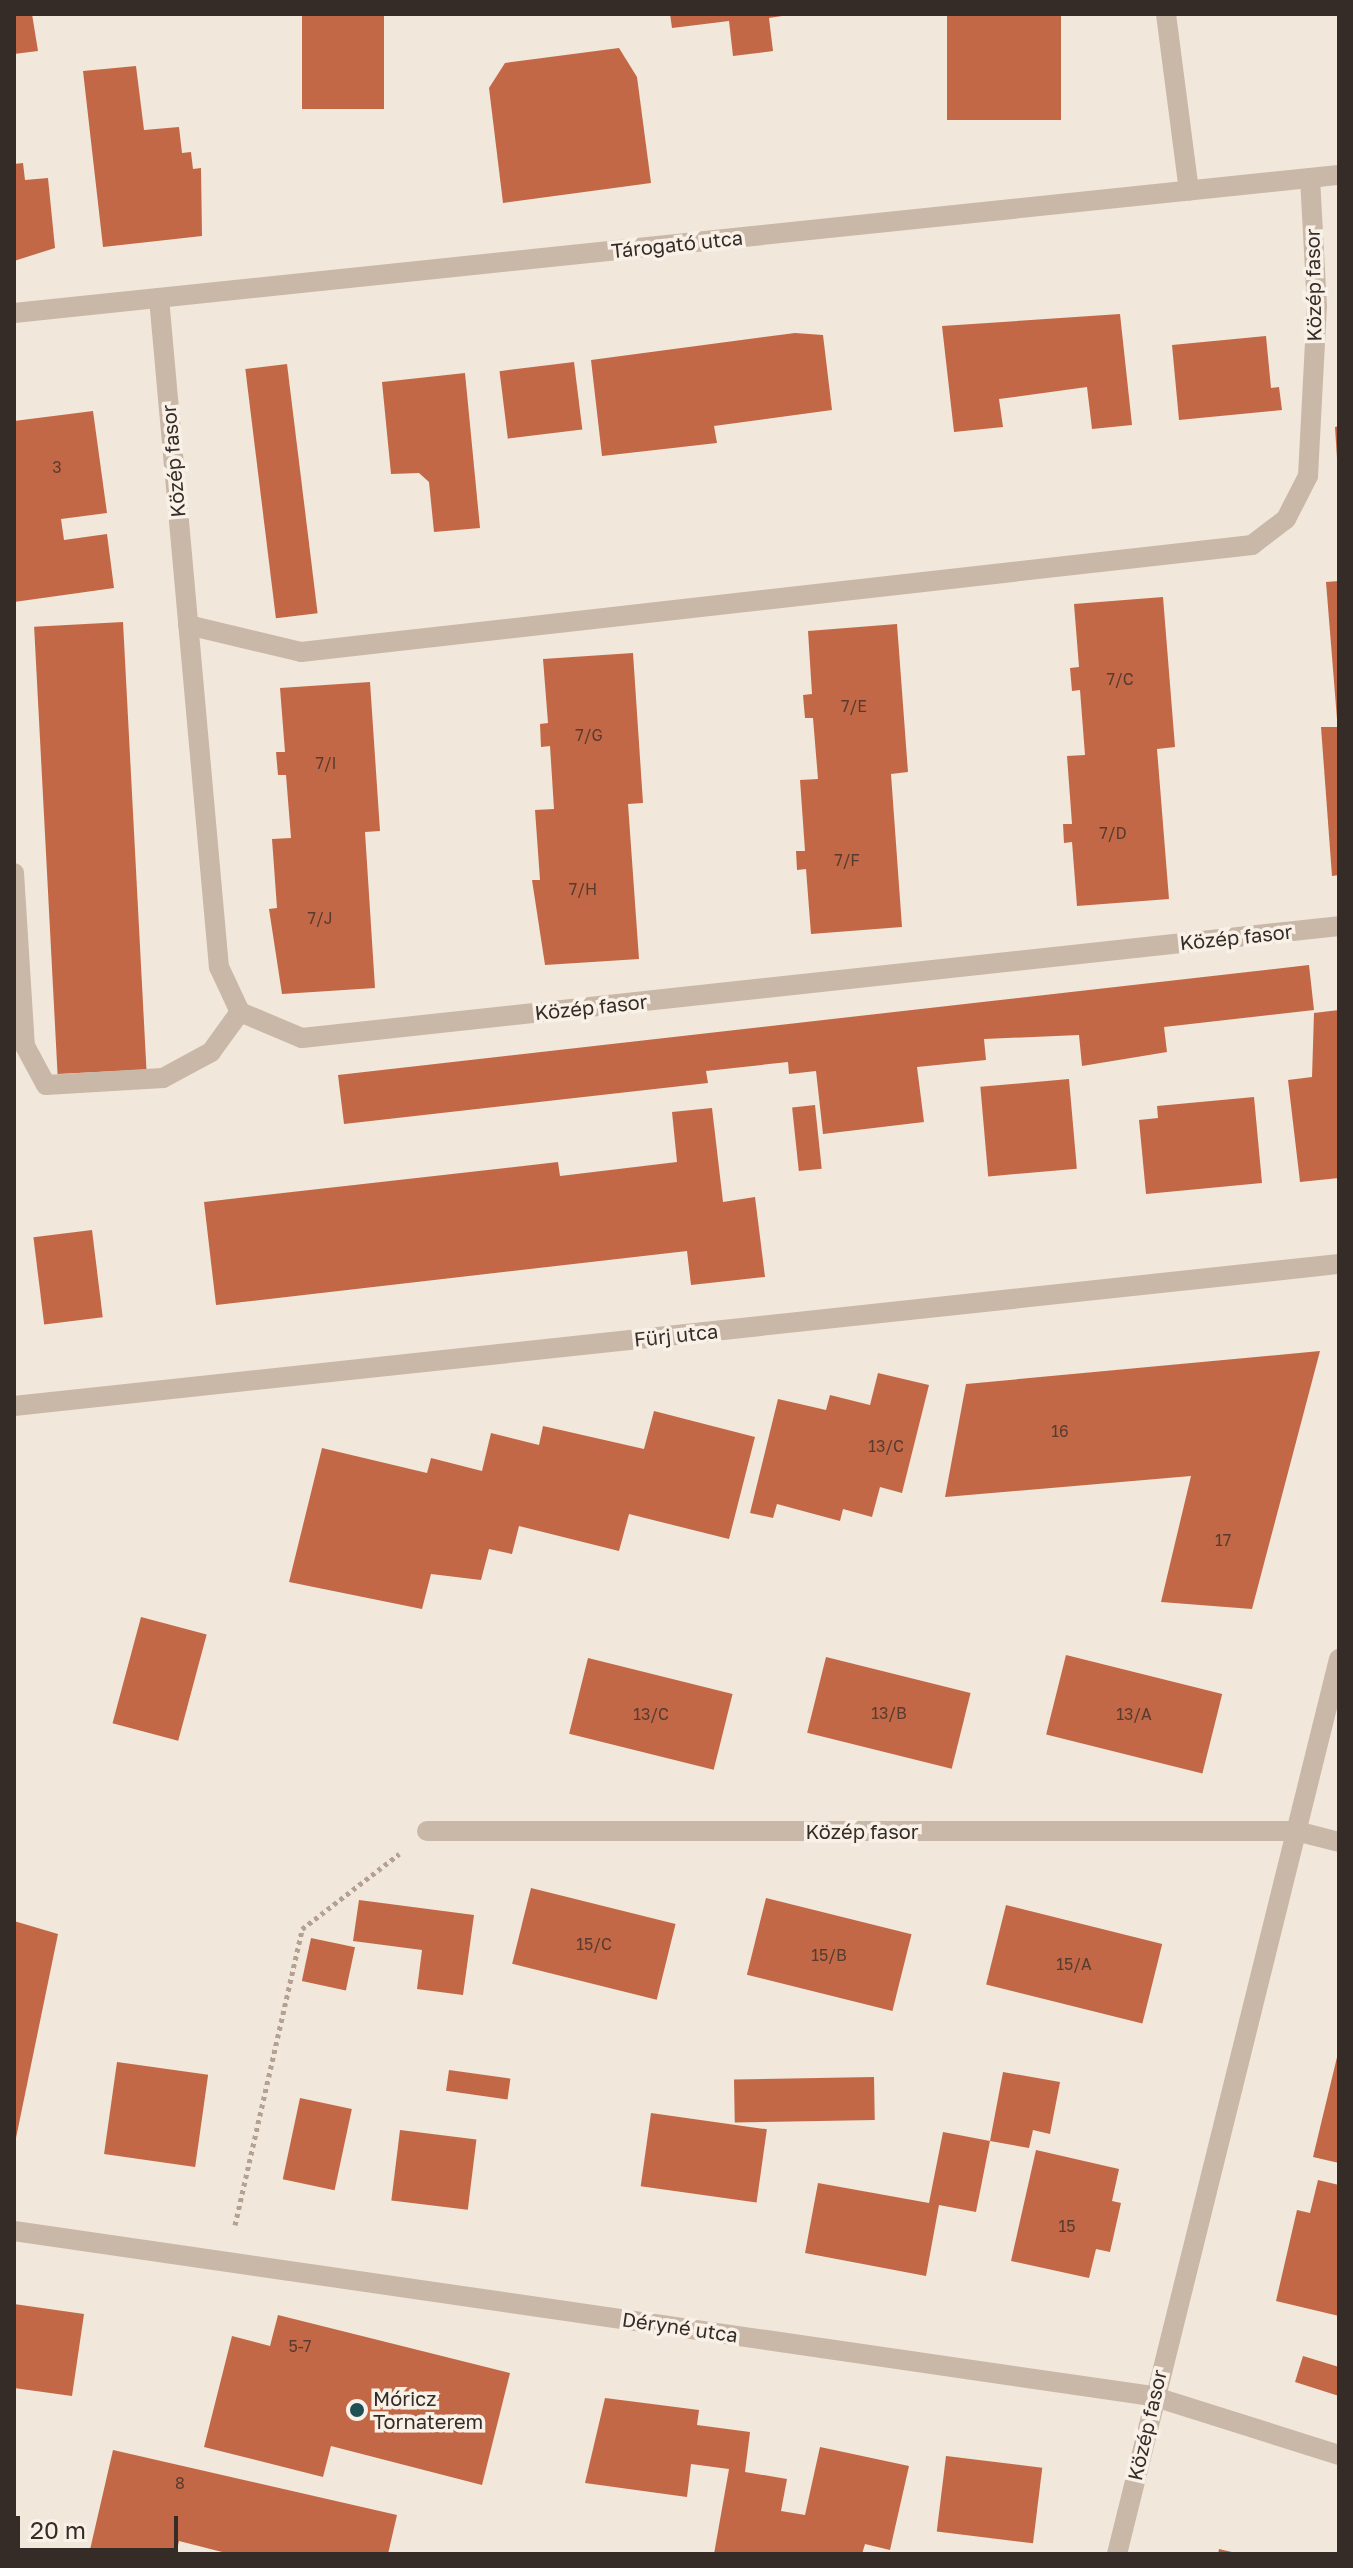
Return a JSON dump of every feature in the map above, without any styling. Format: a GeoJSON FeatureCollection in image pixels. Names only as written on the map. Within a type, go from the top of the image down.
{"type":"FeatureCollection","features":[{"type":"Feature","properties":{"kind":"street"},"geometry":{"type":"LineString","coordinates":[[1166,14],[1189,191]]}},
{"type":"Feature","properties":{"kind":"street","name":"Tárogató utca"},"geometry":{"type":"LineString","coordinates":[[14,313],[1339,175]]}},
{"type":"Feature","properties":{"kind":"street","name":"Közép fasor"},"geometry":{"type":"LineString","coordinates":[[188,625],[301,652],[1252,545],[1286,519],[1308,476],[1317,307],[1310,178]]}},
{"type":"Feature","properties":{"kind":"street","name":"Közép fasor"},"geometry":{"type":"LineString","coordinates":[[159,298],[219,967],[240,1012],[302,1038],[1339,926]]}},
{"type":"Feature","properties":{"kind":"street"},"geometry":{"type":"LineString","coordinates":[[14,873],[25,1046],[46,1085],[163,1078],[211,1052],[240,1012]]}},
{"type":"Feature","properties":{"kind":"street","name":"Fürj utca"},"geometry":{"type":"LineString","coordinates":[[14,1406],[1339,1264]]}},
{"type":"Feature","properties":{"kind":"street","name":"Közép fasor"},"geometry":{"type":"LineString","coordinates":[[1117,2554],[1152,2396],[1339,1659]]}},
{"type":"Feature","properties":{"kind":"street","name":"Közép fasor"},"geometry":{"type":"LineString","coordinates":[[427,1831],[1296,1831]]}},
{"type":"Feature","properties":{"kind":"street"},"geometry":{"type":"LineString","coordinates":[[1296,1831],[1339,1842]]}},
{"type":"Feature","properties":{"kind":"street","name":"Déryné utca"},"geometry":{"type":"LineString","coordinates":[[14,2231],[1152,2396],[1339,2455]]}},
{"type":"Feature","properties":{"kind":"path"},"geometry":{"type":"LineString","coordinates":[[226,2261],[302,1929],[427,1831]]}},
{"type":"Feature","properties":{"kind":"building"},"geometry":{"type":"Polygon","coordinates":[[[14,14],[32,14],[38,51],[14,54],[14,14]]]}},
{"type":"Feature","properties":{"kind":"building"},"geometry":{"type":"Polygon","coordinates":[[[302,14],[384,14],[384,109],[302,109],[302,14]]]}},
{"type":"Feature","properties":{"kind":"building"},"geometry":{"type":"Polygon","coordinates":[[[670,14],[782,16],[769,18],[773,51],[733,56],[729,21],[672,28],[670,14]]]}},
{"type":"Feature","properties":{"kind":"building"},"geometry":{"type":"Polygon","coordinates":[[[947,14],[1061,14],[1061,120],[947,120],[947,14]]]}},
{"type":"Feature","properties":{"kind":"building"},"geometry":{"type":"Polygon","coordinates":[[[619,48],[637,77],[651,183],[503,203],[489,88],[505,63],[619,48]]]}},
{"type":"Feature","properties":{"kind":"building"},"geometry":{"type":"Polygon","coordinates":[[[136,66],[144,130],[179,127],[182,153],[191,152],[193,169],[201,168],[202,236],[103,247],[83,71],[136,66]]]}},
{"type":"Feature","properties":{"kind":"building"},"geometry":{"type":"Polygon","coordinates":[[[23,163],[25,180],[48,178],[55,248],[14,261],[14,164],[23,163]]]}},
{"type":"Feature","properties":{"kind":"building"},"geometry":{"type":"Polygon","coordinates":[[[1120,314],[1132,425],[1092,429],[1087,387],[999,399],[1003,427],[954,432],[942,326],[1120,314]]]}},
{"type":"Feature","properties":{"kind":"building"},"geometry":{"type":"Polygon","coordinates":[[[795,333],[823,335],[832,410],[714,426],[717,443],[602,456],[591,360],[795,333]]]}},
{"type":"Feature","properties":{"kind":"building"},"geometry":{"type":"Polygon","coordinates":[[[1266,336],[1271,388],[1279,387],[1282,410],[1179,420],[1172,345],[1266,336]]]}},
{"type":"Feature","properties":{"kind":"building"},"geometry":{"type":"Polygon","coordinates":[[[574,362],[582,429],[508,439],[500,371],[574,362]]]}},
{"type":"Feature","properties":{"kind":"building"},"geometry":{"type":"Polygon","coordinates":[[[287,364],[318,613],[276,618],[245,369],[287,364]]]}},
{"type":"Feature","properties":{"kind":"building"},"geometry":{"type":"Polygon","coordinates":[[[465,373],[480,528],[434,532],[429,482],[419,473],[391,474],[382,382],[465,373]]]}},
{"type":"Feature","properties":{"kind":"building"},"geometry":{"type":"Polygon","coordinates":[[[93,411],[107,513],[61,519],[64,540],[107,534],[114,588],[14,602],[14,421],[93,411]]]}},
{"type":"Feature","properties":{"kind":"building"},"geometry":{"type":"Polygon","coordinates":[[[1339,426],[1339,458],[1337,458],[1335,427],[1339,426]]]}},
{"type":"Feature","properties":{"kind":"building"},"geometry":{"type":"Polygon","coordinates":[[[1339,581],[1339,719],[1337,719],[1326,582],[1339,581]]]}},
{"type":"Feature","properties":{"kind":"building"},"geometry":{"type":"Polygon","coordinates":[[[1163,597],[1175,747],[1157,749],[1169,899],[1077,906],[1072,842],[1064,843],[1063,824],[1072,824],[1067,756],[1085,755],[1080,690],[1072,691],[1070,668],[1079,667],[1074,604],[1163,597]]]}},
{"type":"Feature","properties":{"kind":"building"},"geometry":{"type":"Polygon","coordinates":[[[123,622],[146,1069],[58,1074],[34,627],[123,622]]]}},
{"type":"Feature","properties":{"kind":"building"},"geometry":{"type":"Polygon","coordinates":[[[897,624],[908,772],[891,774],[902,927],[811,934],[806,869],[797,870],[796,851],[805,851],[800,780],[818,779],[813,718],[805,718],[803,695],[812,694],[808,631],[897,624]]]}},
{"type":"Feature","properties":{"kind":"building"},"geometry":{"type":"Polygon","coordinates":[[[633,653],[643,803],[628,804],[639,959],[545,965],[532,880],[540,880],[535,810],[554,809],[550,746],[541,747],[540,724],[548,723],[543,659],[633,653]]]}},
{"type":"Feature","properties":{"kind":"building"},"geometry":{"type":"Polygon","coordinates":[[[370,682],[380,831],[365,832],[375,988],[282,994],[269,909],[277,908],[272,839],[291,838],[286,775],[278,775],[276,752],[285,752],[280,688],[370,682]]]}},
{"type":"Feature","properties":{"kind":"building"},"geometry":{"type":"Polygon","coordinates":[[[1321,727],[1339,727],[1339,875],[1332,876],[1321,727]]]}},
{"type":"Feature","properties":{"kind":"building"},"geometry":{"type":"Polygon","coordinates":[[[1309,965],[1314,1010],[1164,1027],[1167,1052],[1082,1066],[1079,1035],[984,1039],[986,1060],[917,1067],[924,1122],[823,1134],[816,1071],[789,1074],[788,1062],[706,1071],[708,1083],[344,1124],[338,1075],[1309,965]]]}},
{"type":"Feature","properties":{"kind":"building"},"geometry":{"type":"Polygon","coordinates":[[[1339,1010],[1339,1178],[1300,1182],[1288,1080],[1312,1077],[1314,1013],[1339,1010]]]}},
{"type":"Feature","properties":{"kind":"building"},"geometry":{"type":"Polygon","coordinates":[[[1069,1079],[1077,1169],[988,1176],[980,1087],[1069,1079]]]}},
{"type":"Feature","properties":{"kind":"building"},"geometry":{"type":"Polygon","coordinates":[[[1254,1097],[1262,1183],[1146,1194],[1139,1120],[1158,1118],[1157,1106],[1254,1097]]]}},
{"type":"Feature","properties":{"kind":"building"},"geometry":{"type":"Polygon","coordinates":[[[815,1105],[822,1169],[799,1171],[792,1107],[815,1105]]]}},
{"type":"Feature","properties":{"kind":"building"},"geometry":{"type":"Polygon","coordinates":[[[712,1108],[723,1202],[755,1197],[765,1277],[691,1285],[687,1251],[216,1305],[204,1202],[558,1162],[560,1176],[677,1162],[672,1112],[712,1108]]]}},
{"type":"Feature","properties":{"kind":"building"},"geometry":{"type":"Polygon","coordinates":[[[92,1230],[103,1317],[44,1325],[33,1237],[92,1230]]]}},
{"type":"Feature","properties":{"kind":"building"},"geometry":{"type":"Polygon","coordinates":[[[1320,1351],[1252,1609],[1161,1602],[1191,1476],[945,1497],[966,1384],[1320,1351]]]}},
{"type":"Feature","properties":{"kind":"building"},"geometry":{"type":"Polygon","coordinates":[[[878,1373],[929,1385],[902,1493],[880,1487],[872,1517],[843,1509],[840,1521],[777,1504],[773,1518],[750,1513],[778,1399],[826,1410],[830,1395],[870,1405],[878,1373]]]}},
{"type":"Feature","properties":{"kind":"building"},"geometry":{"type":"Polygon","coordinates":[[[654,1411],[755,1437],[729,1539],[629,1514],[619,1551],[519,1526],[512,1554],[489,1549],[481,1580],[431,1574],[422,1609],[289,1582],[322,1448],[427,1473],[431,1458],[482,1471],[491,1433],[539,1445],[543,1426],[644,1449],[654,1411]]]}},
{"type":"Feature","properties":{"kind":"building"},"geometry":{"type":"Polygon","coordinates":[[[141,1617],[207,1635],[178,1741],[113,1723],[141,1617]]]}},
{"type":"Feature","properties":{"kind":"building"},"geometry":{"type":"Polygon","coordinates":[[[1066,1655],[1222,1694],[1202,1774],[1046,1735],[1066,1655]]]}},
{"type":"Feature","properties":{"kind":"building"},"geometry":{"type":"Polygon","coordinates":[[[826,1657],[971,1693],[952,1769],[807,1733],[826,1657]]]}},
{"type":"Feature","properties":{"kind":"building"},"geometry":{"type":"Polygon","coordinates":[[[588,1658],[733,1694],[714,1770],[569,1734],[588,1658]]]}},
{"type":"Feature","properties":{"kind":"building"},"geometry":{"type":"Polygon","coordinates":[[[531,1888],[676,1924],[657,2000],[512,1964],[531,1888]]]}},
{"type":"Feature","properties":{"kind":"building"},"geometry":{"type":"Polygon","coordinates":[[[766,1898],[912,1934],[892,2011],[747,1975],[766,1898]]]}},
{"type":"Feature","properties":{"kind":"building"},"geometry":{"type":"Polygon","coordinates":[[[359,1900],[474,1915],[463,1995],[417,1989],[422,1950],[353,1941],[359,1900]]]}},
{"type":"Feature","properties":{"kind":"building"},"geometry":{"type":"Polygon","coordinates":[[[1006,1905],[1162,1944],[1142,2024],[986,1985],[1006,1905]]]}},
{"type":"Feature","properties":{"kind":"building"},"geometry":{"type":"Polygon","coordinates":[[[14,1921],[58,1934],[16,2138],[14,2138],[14,1921]]]}},
{"type":"Feature","properties":{"kind":"building"},"geometry":{"type":"Polygon","coordinates":[[[311,1938],[355,1947],[346,1990],[302,1981],[311,1938]]]}},
{"type":"Feature","properties":{"kind":"building"},"geometry":{"type":"Polygon","coordinates":[[[1339,2053],[1339,2163],[1313,2157],[1339,2053]]]}},
{"type":"Feature","properties":{"kind":"building"},"geometry":{"type":"Polygon","coordinates":[[[117,2062],[208,2075],[195,2167],[104,2154],[117,2062]]]}},
{"type":"Feature","properties":{"kind":"building"},"geometry":{"type":"Polygon","coordinates":[[[449,2070],[510,2079],[507,2099],[446,2091],[449,2070]]]}},
{"type":"Feature","properties":{"kind":"building"},"geometry":{"type":"Polygon","coordinates":[[[1003,2072],[1060,2082],[1050,2134],[1033,2130],[1029,2148],[990,2141],[1003,2072]]]}},
{"type":"Feature","properties":{"kind":"building"},"geometry":{"type":"Polygon","coordinates":[[[874,2077],[875,2120],[735,2122],[734,2079],[874,2077]]]}},
{"type":"Feature","properties":{"kind":"building"},"geometry":{"type":"Polygon","coordinates":[[[300,2098],[352,2109],[335,2190],[283,2179],[300,2098]]]}},
{"type":"Feature","properties":{"kind":"building"},"geometry":{"type":"Polygon","coordinates":[[[651,2113],[767,2129],[757,2203],[641,2186],[651,2113]]]}},
{"type":"Feature","properties":{"kind":"building"},"geometry":{"type":"Polygon","coordinates":[[[400,2130],[476,2139],[468,2210],[391,2200],[400,2130]]]}},
{"type":"Feature","properties":{"kind":"building"},"geometry":{"type":"Polygon","coordinates":[[[943,2132],[990,2141],[976,2212],[939,2205],[926,2276],[805,2253],[818,2183],[929,2203],[943,2132]]]}},
{"type":"Feature","properties":{"kind":"building"},"geometry":{"type":"Polygon","coordinates":[[[1036,2150],[1119,2169],[1112,2201],[1121,2203],[1110,2252],[1096,2249],[1089,2278],[1011,2261],[1036,2150]]]}},
{"type":"Feature","properties":{"kind":"building"},"geometry":{"type":"Polygon","coordinates":[[[1318,2180],[1339,2185],[1339,2316],[1276,2301],[1297,2210],[1310,2213],[1318,2180]]]}},
{"type":"Feature","properties":{"kind":"building"},"geometry":{"type":"Polygon","coordinates":[[[14,2304],[84,2314],[72,2396],[14,2388],[14,2304]]]}},
{"type":"Feature","properties":{"kind":"building","name":"Móricz Tornaterem"},"geometry":{"type":"Polygon","coordinates":[[[278,2315],[510,2373],[482,2485],[331,2446],[323,2477],[204,2447],[232,2336],[270,2346],[278,2315]]]}},
{"type":"Feature","properties":{"kind":"building"},"geometry":{"type":"Polygon","coordinates":[[[1303,2356],[1339,2367],[1339,2396],[1295,2382],[1303,2356]]]}},
{"type":"Feature","properties":{"kind":"building"},"geometry":{"type":"Polygon","coordinates":[[[605,2398],[699,2410],[697,2425],[750,2432],[745,2472],[787,2479],[781,2511],[805,2515],[820,2447],[909,2466],[890,2550],[865,2544],[862,2554],[714,2554],[729,2469],[691,2464],[687,2497],[585,2483],[605,2398]]]}},
{"type":"Feature","properties":{"kind":"building"},"geometry":{"type":"Polygon","coordinates":[[[113,2450],[397,2515],[388,2554],[230,2554],[179,2541],[176,2554],[89,2554],[113,2450]]]}},
{"type":"Feature","properties":{"kind":"building"},"geometry":{"type":"Polygon","coordinates":[[[946,2456],[1042,2468],[1033,2543],[937,2531],[946,2456]]]}},
{"type":"Feature","properties":{"kind":"building"},"geometry":{"type":"Polygon","coordinates":[[[1219,2549],[1236,2553],[1236,2554],[1218,2554],[1219,2549]]]}},
{"type":"Feature","properties":{"kind":"place","name":"Móricz Tornaterem"},"geometry":{"type":"Point","coordinates":[357,2410]}}]}
